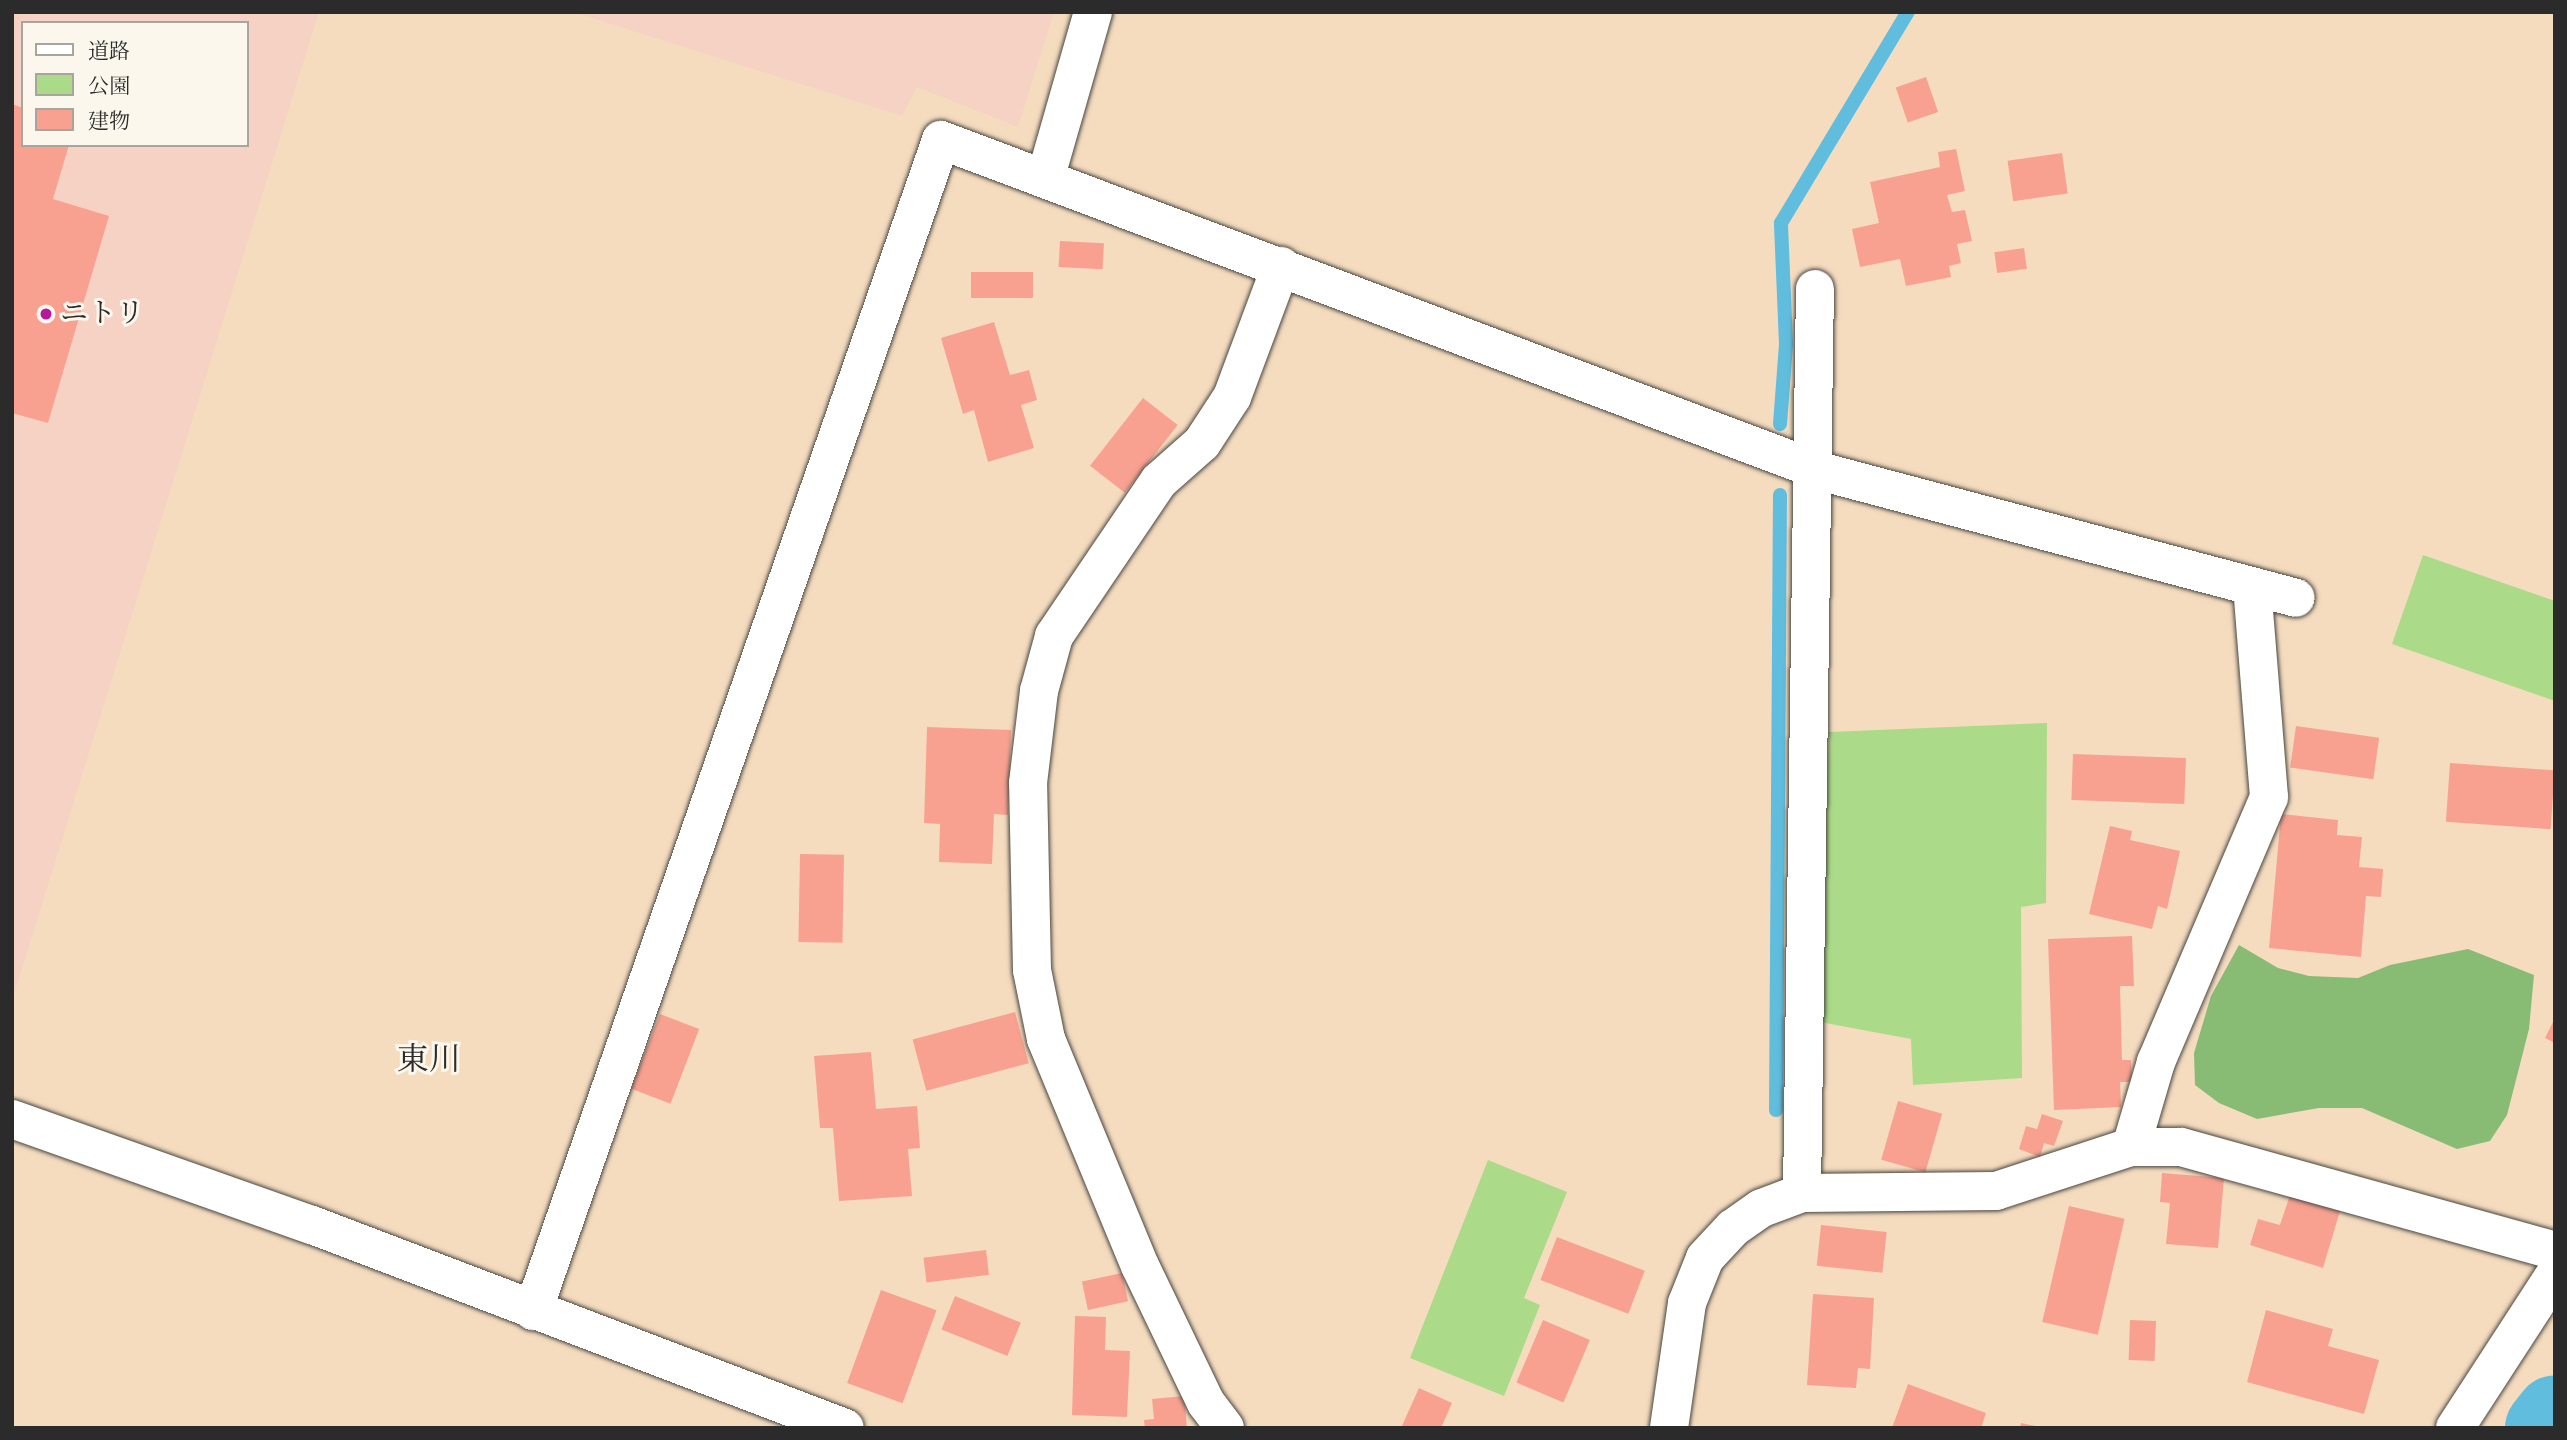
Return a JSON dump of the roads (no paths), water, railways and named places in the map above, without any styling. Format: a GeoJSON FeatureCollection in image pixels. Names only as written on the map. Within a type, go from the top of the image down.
{"type":"FeatureCollection","features":[{"type":"Feature","properties":{"kind":"street"},"geometry":{"type":"LineString","coordinates":[[1046,176],[1093,12]]}},
{"type":"Feature","properties":{"kind":"street"},"geometry":{"type":"LineString","coordinates":[[533,1311],[941,139],[1046,176],[1810,467],[2295,598]]}},
{"type":"Feature","properties":{"kind":"street"},"geometry":{"type":"LineString","coordinates":[[1224,1428],[1206,1403],[1140,1266],[1046,1039],[1032,970],[1028,783],[1039,691],[1054,636],[1159,481],[1202,443],[1232,397],[1281,266]]}},
{"type":"Feature","properties":{"kind":"street"},"geometry":{"type":"LineString","coordinates":[[1802,1194],[1810,467],[1815,289]]}},
{"type":"Feature","properties":{"kind":"street"},"geometry":{"type":"LineString","coordinates":[[2131,1147],[2157,1062],[2269,797],[2252,587]]}},
{"type":"Feature","properties":{"kind":"street"},"geometry":{"type":"LineString","coordinates":[[12,1119],[313,1225],[533,1311],[784,1417],[845,1428]]}},
{"type":"Feature","properties":{"kind":"street"},"geometry":{"type":"LineString","coordinates":[[1668,1428],[1687,1303],[1705,1258],[1733,1228],[1762,1208],[1802,1194],[1996,1191],[2131,1147],[2181,1147],[2555,1251]]}},
{"type":"Feature","properties":{"kind":"street"},"geometry":{"type":"LineString","coordinates":[[2455,1428],[2555,1274]]}},
{"type":"Feature","properties":{"kind":"waterway"},"geometry":{"type":"LineString","coordinates":[[1780,424],[1786,344],[1781,223],[1908,12]]}},
{"type":"Feature","properties":{"kind":"waterway"},"geometry":{"type":"LineString","coordinates":[[1776,1110],[1780,495]]}},
{"type":"Feature","properties":{"kind":"waterway"},"geometry":{"type":"LineString","coordinates":[[2545,1428],[2555,1415]]}},
{"type":"Feature","properties":{"kind":"place","name":"ニトリ"},"geometry":{"type":"Point","coordinates":[46,314]}},
{"type":"Feature","properties":{"kind":"district","name":"東川"},"geometry":{"type":"Point","coordinates":[429,1061]}}]}
